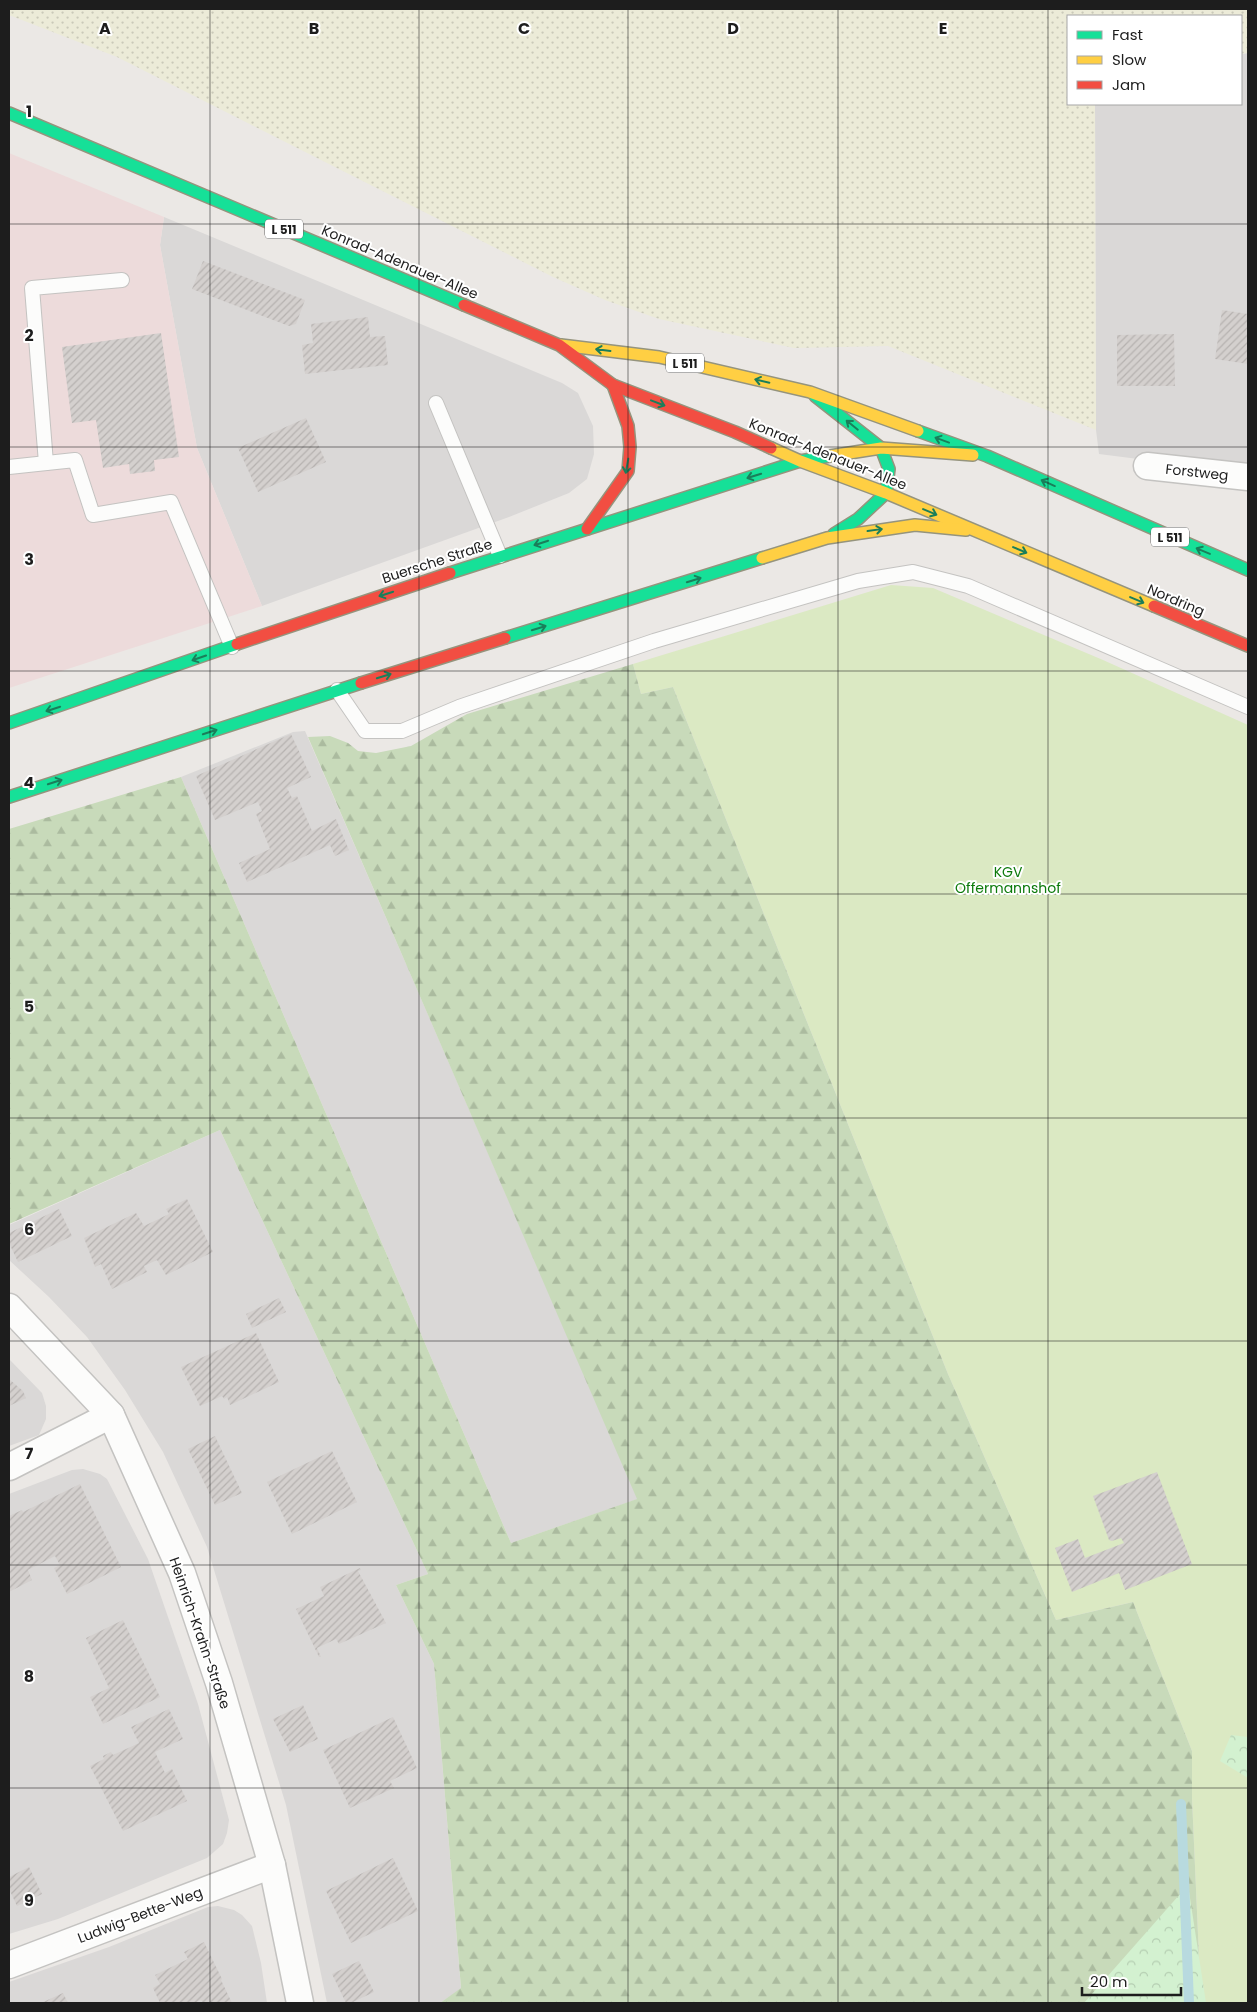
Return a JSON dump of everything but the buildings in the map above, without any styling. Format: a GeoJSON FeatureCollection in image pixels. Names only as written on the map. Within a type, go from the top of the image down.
{"type":"FeatureCollection","features":[{"type":"Feature","properties":{"kind":"main road","name":"Konrad-Adenauer-Allee"},"geometry":{"type":"LineString","coordinates":[[9,113],[559,345],[613,385],[735,432],[800,461],[886,493],[1092,581]]}},
{"type":"Feature","properties":{"kind":"main road","name":"Konrad-Adenauer-Allee"},"geometry":{"type":"LineString","coordinates":[[559,345],[659,357],[810,392],[987,456],[1248,570]]}},
{"type":"Feature","properties":{"kind":"main road"},"geometry":{"type":"LineString","coordinates":[[587,528],[628,471],[630,447],[628,426],[613,385]]}},
{"type":"Feature","properties":{"kind":"main road"},"geometry":{"type":"LineString","coordinates":[[810,392],[881,448],[889,469],[886,493],[858,519],[827,538]]}},
{"type":"Feature","properties":{"kind":"main road","name":"Buersche Straße"},"geometry":{"type":"LineString","coordinates":[[9,723],[500,556],[800,461],[881,448],[987,456]]}},
{"type":"Feature","properties":{"kind":"main road"},"geometry":{"type":"LineString","coordinates":[[9,798],[337,690],[827,538],[915,525],[975,531]]}},
{"type":"Feature","properties":{"kind":"main road","name":"Nordring"},"geometry":{"type":"LineString","coordinates":[[1092,581],[1248,646]]}},
{"type":"Feature","properties":{"kind":"street","name":"Forstweg"},"geometry":{"type":"LineString","coordinates":[[1146,466],[1248,477]]}},
{"type":"Feature","properties":{"kind":"street","name":"Heinrich-Krahn-Straße"},"geometry":{"type":"LineString","coordinates":[[9,1307],[111,1415],[182,1573],[219,1684],[272,1865],[300,2003]]}},
{"type":"Feature","properties":{"kind":"street"},"geometry":{"type":"LineString","coordinates":[[9,1467],[111,1415]]}},
{"type":"Feature","properties":{"kind":"street","name":"Ludwig-Bette-Weg"},"geometry":{"type":"LineString","coordinates":[[9,1965],[272,1865]]}},
{"type":"Feature","properties":{"kind":"lane"},"geometry":{"type":"LineString","coordinates":[[46,463],[32,288],[122,280]]}},
{"type":"Feature","properties":{"kind":"lane"},"geometry":{"type":"LineString","coordinates":[[436,403],[500,556]]}},
{"type":"Feature","properties":{"kind":"lane"},"geometry":{"type":"LineString","coordinates":[[9,467],[75,460],[93,515],[171,502],[232,646]]}},
{"type":"Feature","properties":{"kind":"lane"},"geometry":{"type":"LineString","coordinates":[[337,690],[366,731],[402,731],[459,707],[654,641],[865,579],[913,572],[968,586],[1248,707]]}},
{"type":"Feature","properties":{"kind":"shaded area"},"geometry":{"type":"Polygon","coordinates":[[[1248,53],[1248,473],[1099,454],[1096,430],[1095,105],[1242,105],[1242,54],[1248,53]]]}},
{"type":"Feature","properties":{"kind":"shaded area"},"geometry":{"type":"Polygon","coordinates":[[[9,153],[164,217],[160,245],[197,448],[262,606],[9,688],[10,360],[9,153]]]}},
{"type":"Feature","properties":{"kind":"shaded area"},"geometry":{"type":"Polygon","coordinates":[[[164,217],[562,383],[578,393],[593,426],[594,454],[587,479],[569,493],[509,517],[262,606],[197,448],[160,245],[164,217]]]}},
{"type":"Feature","properties":{"kind":"shaded area"},"geometry":{"type":"Polygon","coordinates":[[[305,731],[638,1499],[511,1543],[181,777],[293,732],[305,731]]]}},
{"type":"Feature","properties":{"kind":"shaded area"},"geometry":{"type":"Polygon","coordinates":[[[220,1130],[428,1574],[396,1585],[434,1664],[461,1989],[440,2003],[327,2003],[286,1805],[207,1547],[163,1452],[125,1390],[87,1337],[49,1297],[9,1260],[9,1225],[220,1130]]]}},
{"type":"Feature","properties":{"kind":"shaded area"},"geometry":{"type":"Polygon","coordinates":[[[9,1359],[42,1393],[46,1406],[46,1419],[39,1435],[9,1446],[9,1359]]]}},
{"type":"Feature","properties":{"kind":"shaded area"},"geometry":{"type":"Polygon","coordinates":[[[83,1469],[100,1474],[107,1479],[148,1559],[198,1704],[229,1820],[227,1833],[223,1844],[207,1858],[58,1919],[9,1934],[9,1494],[72,1470],[83,1469]]]}},
{"type":"Feature","properties":{"kind":"shaded area"},"geometry":{"type":"Polygon","coordinates":[[[218,1906],[234,1910],[242,1915],[252,1926],[261,1963],[267,2003],[9,2003],[9,1982],[109,1947],[208,1907],[218,1906]]]}},
{"type":"Feature","properties":{"kind":"green space"},"geometry":{"type":"Polygon","coordinates":[[[9,9],[1248,9],[1248,53],[1242,54],[1242,15],[1067,15],[1067,105],[1095,105],[1096,430],[888,346],[794,348],[659,319],[605,300],[553,277],[117,57],[9,15],[9,9]]]}},
{"type":"Feature","properties":{"kind":"green space","name":"KGV Offermannshof"},"geometry":{"type":"Polygon","coordinates":[[[891,585],[933,588],[1103,660],[1248,725],[1248,2003],[1201,2003],[1192,1798],[1192,1751],[1133,1602],[1056,1620],[948,1374],[673,687],[641,694],[633,664],[891,585]]]}},
{"type":"Feature","properties":{"kind":"green space"},"geometry":{"type":"Polygon","coordinates":[[[633,664],[641,694],[673,687],[948,1374],[1056,1620],[1133,1602],[1192,1751],[1192,1798],[1201,2003],[440,2003],[461,1988],[434,1664],[396,1585],[428,1574],[220,1130],[9,1224],[9,829],[181,777],[511,1543],[637,1499],[308,737],[330,736],[348,743],[358,751],[376,753],[411,746],[467,714],[633,664]]]}},
{"type":"Feature","properties":{"kind":"green space"},"geometry":{"type":"Polygon","coordinates":[[[1231,1735],[1248,1737],[1248,1778],[1220,1761],[1231,1735]]]}},
{"type":"Feature","properties":{"kind":"green space"},"geometry":{"type":"Polygon","coordinates":[[[1188,1885],[1206,2003],[1084,2003],[1188,1885]]]}},
{"type":"Feature","properties":{"kind":"waterway"},"geometry":{"type":"LineString","coordinates":[[1181,1804],[1189,2003]]}},
{"type":"Feature","properties":{"kind":"traffic: fast"},"geometry":{"type":"LineString","coordinates":[[9,113],[464,305]]}},
{"type":"Feature","properties":{"kind":"traffic: fast"},"geometry":{"type":"LineString","coordinates":[[815,396],[881,448],[889,469],[886,493],[858,519],[834,534]]}},
{"type":"Feature","properties":{"kind":"traffic: fast"},"geometry":{"type":"LineString","coordinates":[[918,431],[987,456],[1248,570]]}},
{"type":"Feature","properties":{"kind":"traffic: fast"},"geometry":{"type":"LineString","coordinates":[[450,573],[800,461],[830,456]]}},
{"type":"Feature","properties":{"kind":"traffic: fast"},"geometry":{"type":"LineString","coordinates":[[505,638],[762,558]]}},
{"type":"Feature","properties":{"kind":"traffic: fast"},"geometry":{"type":"LineString","coordinates":[[9,723],[237,644]]}},
{"type":"Feature","properties":{"kind":"traffic: fast"},"geometry":{"type":"LineString","coordinates":[[9,797],[361,683]]}},
{"type":"Feature","properties":{"kind":"traffic: slow"},"geometry":{"type":"LineString","coordinates":[[561,345],[659,357],[810,392],[918,431]]}},
{"type":"Feature","properties":{"kind":"traffic: slow"},"geometry":{"type":"LineString","coordinates":[[771,448],[800,461],[886,493],[1154,606]]}},
{"type":"Feature","properties":{"kind":"traffic: slow"},"geometry":{"type":"LineString","coordinates":[[830,456],[881,448],[973,455]]}},
{"type":"Feature","properties":{"kind":"traffic: slow"},"geometry":{"type":"LineString","coordinates":[[762,558],[827,538],[915,525],[966,530]]}},
{"type":"Feature","properties":{"kind":"traffic: jam"},"geometry":{"type":"LineString","coordinates":[[464,305],[559,345],[613,385],[735,432],[771,448]]}},
{"type":"Feature","properties":{"kind":"traffic: jam"},"geometry":{"type":"LineString","coordinates":[[587,529],[628,471],[630,447],[628,426],[613,385]]}},
{"type":"Feature","properties":{"kind":"traffic: jam"},"geometry":{"type":"LineString","coordinates":[[237,644],[450,573]]}},
{"type":"Feature","properties":{"kind":"traffic: jam"},"geometry":{"type":"LineString","coordinates":[[1154,606],[1248,646]]}},
{"type":"Feature","properties":{"kind":"traffic: jam"},"geometry":{"type":"LineString","coordinates":[[361,683],[505,638]]}}]}
